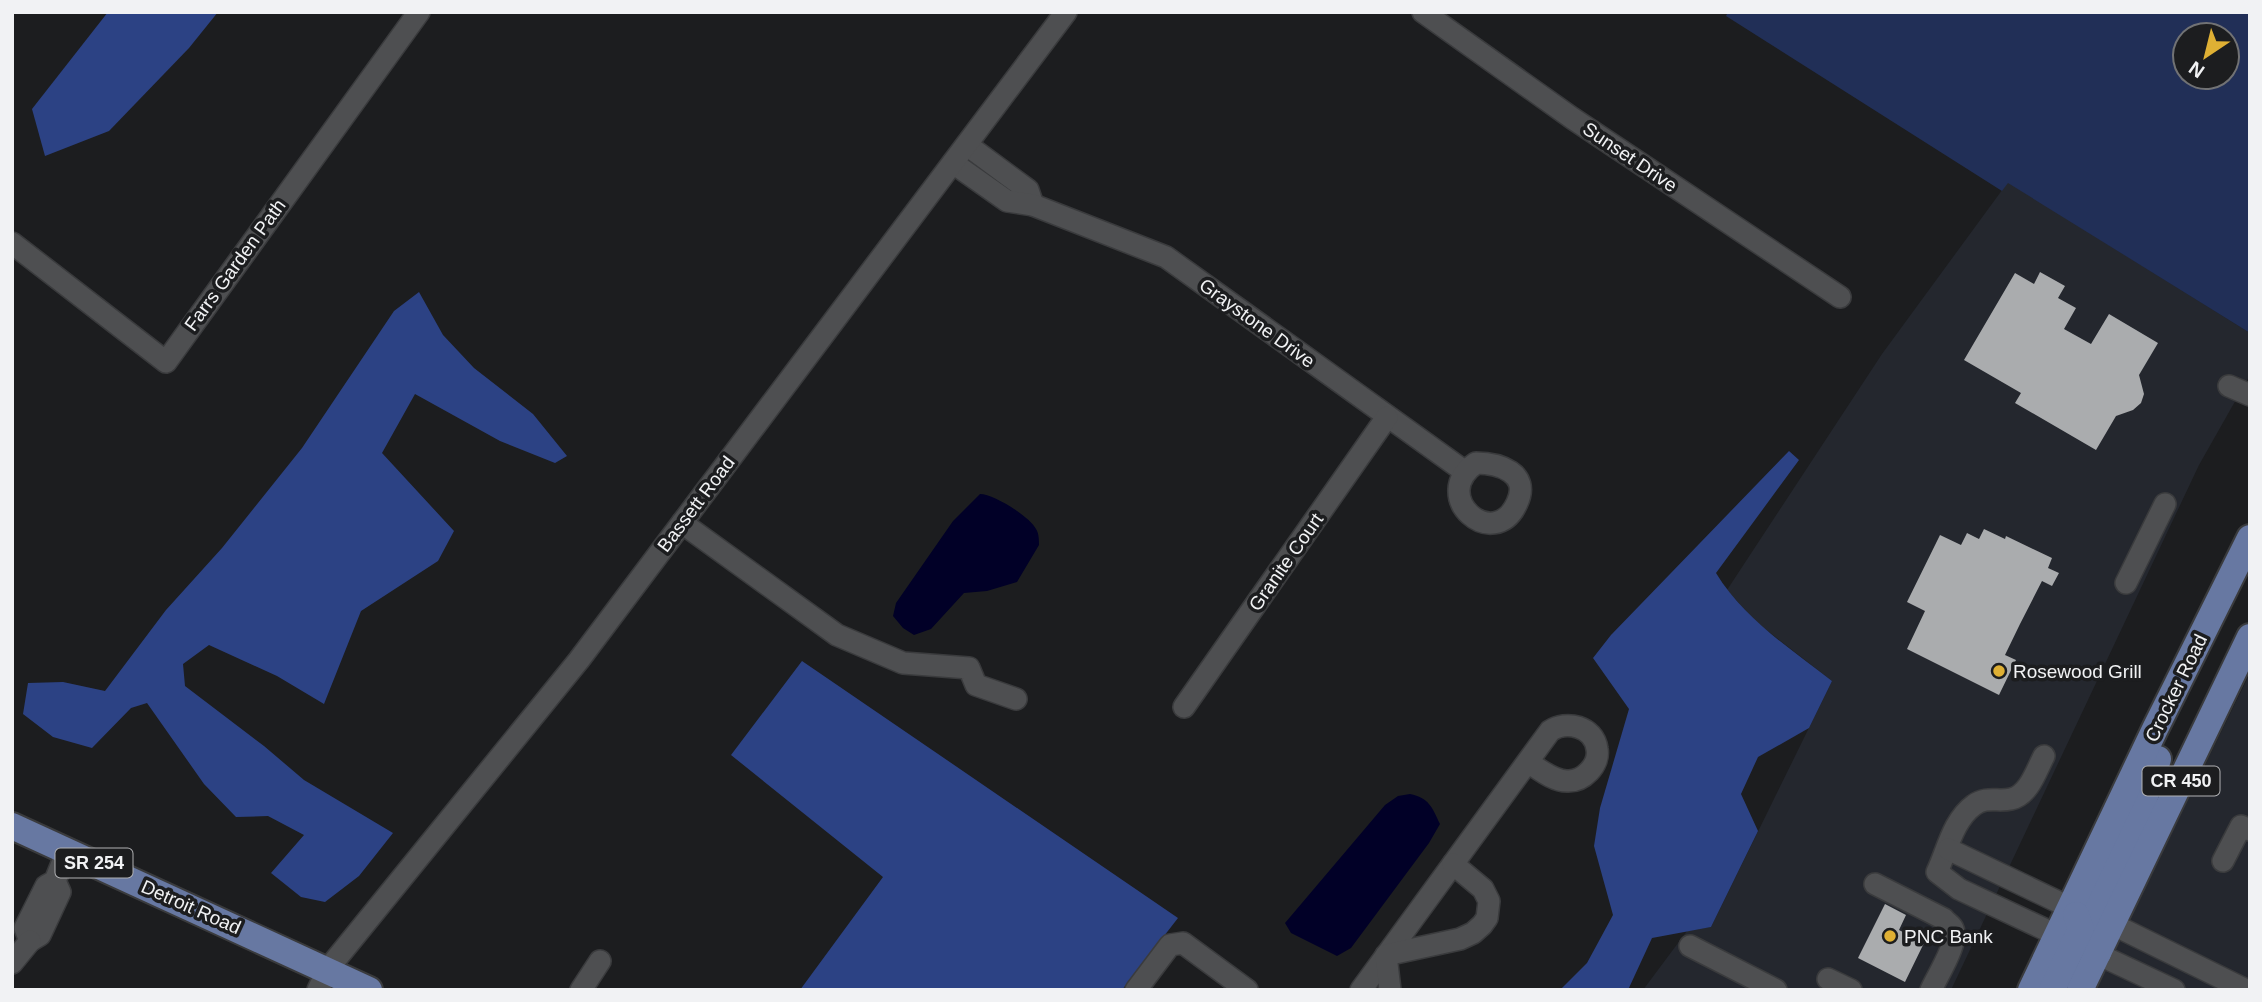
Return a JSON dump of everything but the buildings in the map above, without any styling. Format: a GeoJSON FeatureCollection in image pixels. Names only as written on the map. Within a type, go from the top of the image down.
{"type":"FeatureCollection","features":[{"type":"Feature","properties":{"kind":"main road","name":"Crocker Road"},"geometry":{"type":"LineString","coordinates":[[2091,915],[2169,702],[2250,538]]}},
{"type":"Feature","properties":{"kind":"main road","name":"Crocker Road"},"geometry":{"type":"LineString","coordinates":[[2031,990],[2077,944],[2091,915],[2226,685],[2250,638]]}},
{"type":"Feature","properties":{"kind":"main road","name":"Detroit Road"},"geometry":{"type":"LineString","coordinates":[[12,826],[323,980],[369,990]]}},
{"type":"Feature","properties":{"kind":"main road"},"geometry":{"type":"LineString","coordinates":[[2052,990],[2077,944],[2081,924],[2091,915]]}},
{"type":"Feature","properties":{"kind":"main road","name":"Crocker Road"},"geometry":{"type":"LineString","coordinates":[[2077,944],[2080,990]]}},
{"type":"Feature","properties":{"kind":"street","name":"Farrs Garden Path"},"geometry":{"type":"LineString","coordinates":[[12,243],[166,362],[419,12]]}},
{"type":"Feature","properties":{"kind":"street","name":"Bassett Road"},"geometry":{"type":"LineString","coordinates":[[323,980],[579,660],[1066,12]]}},
{"type":"Feature","properties":{"kind":"street","name":"Sunset Drive"},"geometry":{"type":"LineString","coordinates":[[1423,12],[1572,118],[1840,297]]}},
{"type":"Feature","properties":{"kind":"street"},"geometry":{"type":"LineString","coordinates":[[967,145],[1028,190],[1033,205]]}},
{"type":"Feature","properties":{"kind":"street","name":"Graystone Drive"},"geometry":{"type":"LineString","coordinates":[[953,163],[1007,201],[1033,205],[1166,257],[1464,471]]}},
{"type":"Feature","properties":{"kind":"street"},"geometry":{"type":"LineString","coordinates":[[2229,386],[2250,396]]}},
{"type":"Feature","properties":{"kind":"street","name":"Granite Court"},"geometry":{"type":"LineString","coordinates":[[1184,706],[1387,417]]}},
{"type":"Feature","properties":{"kind":"street"},"geometry":{"type":"LineString","coordinates":[[2126,583],[2165,504]]}},
{"type":"Feature","properties":{"kind":"street"},"geometry":{"type":"LineString","coordinates":[[682,523],[837,635],[903,663],[969,668],[976,685],[1016,699]]}},
{"type":"Feature","properties":{"kind":"street"},"geometry":{"type":"LineString","coordinates":[[2226,685],[2250,668]]}},
{"type":"Feature","properties":{"kind":"street"},"geometry":{"type":"LineString","coordinates":[[2043,756],[2024,793],[2011,799],[1992,798],[1974,805],[1962,818],[1937,873],[1959,889],[2174,990]]}},
{"type":"Feature","properties":{"kind":"street"},"geometry":{"type":"LineString","coordinates":[[1360,990],[1528,762]]}},
{"type":"Feature","properties":{"kind":"street"},"geometry":{"type":"LineString","coordinates":[[2223,861],[2241,825],[2250,830]]}},
{"type":"Feature","properties":{"kind":"street"},"geometry":{"type":"LineString","coordinates":[[1948,849],[2246,990]]}},
{"type":"Feature","properties":{"kind":"street"},"geometry":{"type":"LineString","coordinates":[[12,963],[30,941],[25,928],[46,886],[55,881],[67,851]]}},
{"type":"Feature","properties":{"kind":"street"},"geometry":{"type":"LineString","coordinates":[[1386,955],[1460,939],[1473,933],[1488,918],[1489,901],[1483,889],[1454,864]]}},
{"type":"Feature","properties":{"kind":"street"},"geometry":{"type":"LineString","coordinates":[[1875,884],[1944,919],[1953,928],[1955,937],[1931,990]]}},
{"type":"Feature","properties":{"kind":"street"},"geometry":{"type":"LineString","coordinates":[[1136,990],[1170,945],[1184,943],[1247,990]]}},
{"type":"Feature","properties":{"kind":"street"},"geometry":{"type":"LineString","coordinates":[[1690,946],[1776,990]]}},
{"type":"Feature","properties":{"kind":"street"},"geometry":{"type":"LineString","coordinates":[[1386,955],[1390,990]]}},
{"type":"Feature","properties":{"kind":"street"},"geometry":{"type":"LineString","coordinates":[[581,990],[600,961]]}},
{"type":"Feature","properties":{"kind":"street"},"geometry":{"type":"LineString","coordinates":[[1828,979],[1851,990]]}},
{"type":"Feature","properties":{"kind":"shaded area"},"geometry":{"type":"Polygon","coordinates":[[[108,12],[218,12],[189,48],[109,131],[45,156],[32,109],[108,12]]]}},
{"type":"Feature","properties":{"kind":"shaded area"},"geometry":{"type":"Polygon","coordinates":[[[1728,12],[2250,12],[2250,333],[2008,183],[2002,191],[1726,16],[1728,12]]]}},
{"type":"Feature","properties":{"kind":"shaded area"},"geometry":{"type":"Polygon","coordinates":[[[2008,182],[2250,333],[2250,375],[2199,465],[1951,990],[1643,990],[1687,931],[1711,927],[1832,681],[1755,621],[1727,590],[1882,354],[2008,182]]]}},
{"type":"Feature","properties":{"kind":"shaded area"},"geometry":{"type":"Polygon","coordinates":[[[419,292],[443,335],[474,368],[533,414],[567,456],[555,463],[500,441],[415,394],[382,453],[454,531],[438,561],[361,611],[324,704],[277,676],[209,645],[183,664],[185,686],[304,780],[393,833],[359,876],[325,902],[301,897],[271,873],[304,835],[268,816],[236,817],[204,784],[147,703],[131,708],[92,748],[53,737],[23,714],[28,683],[63,682],[105,691],[166,610],[222,548],[302,448],[394,311],[419,292]]]}},
{"type":"Feature","properties":{"kind":"shaded area"},"geometry":{"type":"Polygon","coordinates":[[[1789,451],[1799,460],[1716,573],[1727,590],[1754,619],[1832,681],[1809,728],[1758,757],[1741,794],[1758,831],[1711,927],[1652,938],[1628,990],[1560,990],[1587,963],[1613,915],[1594,846],[1600,808],[1629,709],[1593,658],[1611,635],[1789,451]]]}},
{"type":"Feature","properties":{"kind":"shaded area"},"geometry":{"type":"Polygon","coordinates":[[[980,494],[1002,502],[1027,518],[1037,531],[1039,545],[1017,582],[987,591],[964,593],[931,629],[914,635],[903,628],[893,616],[896,603],[953,521],[980,494]]]}},
{"type":"Feature","properties":{"kind":"shaded area"},"geometry":{"type":"Polygon","coordinates":[[[802,661],[1178,918],[1122,990],[800,990],[883,877],[731,755],[802,661]]]}},
{"type":"Feature","properties":{"kind":"shaded area"},"geometry":{"type":"Polygon","coordinates":[[[2250,673],[2250,990],[2096,990],[2141,896],[2250,673]]]}},
{"type":"Feature","properties":{"kind":"shaded area"},"geometry":{"type":"Polygon","coordinates":[[[1410,794],[1429,804],[1440,824],[1429,843],[1351,948],[1337,956],[1291,933],[1285,923],[1385,805],[1398,796],[1410,794]]]}},
{"type":"Feature","properties":{"kind":"place","name":"Rosewood Grill"},"geometry":{"type":"Point","coordinates":[1999,671]}},
{"type":"Feature","properties":{"kind":"place","name":"PNC Bank"},"geometry":{"type":"Point","coordinates":[1890,936]}}]}
